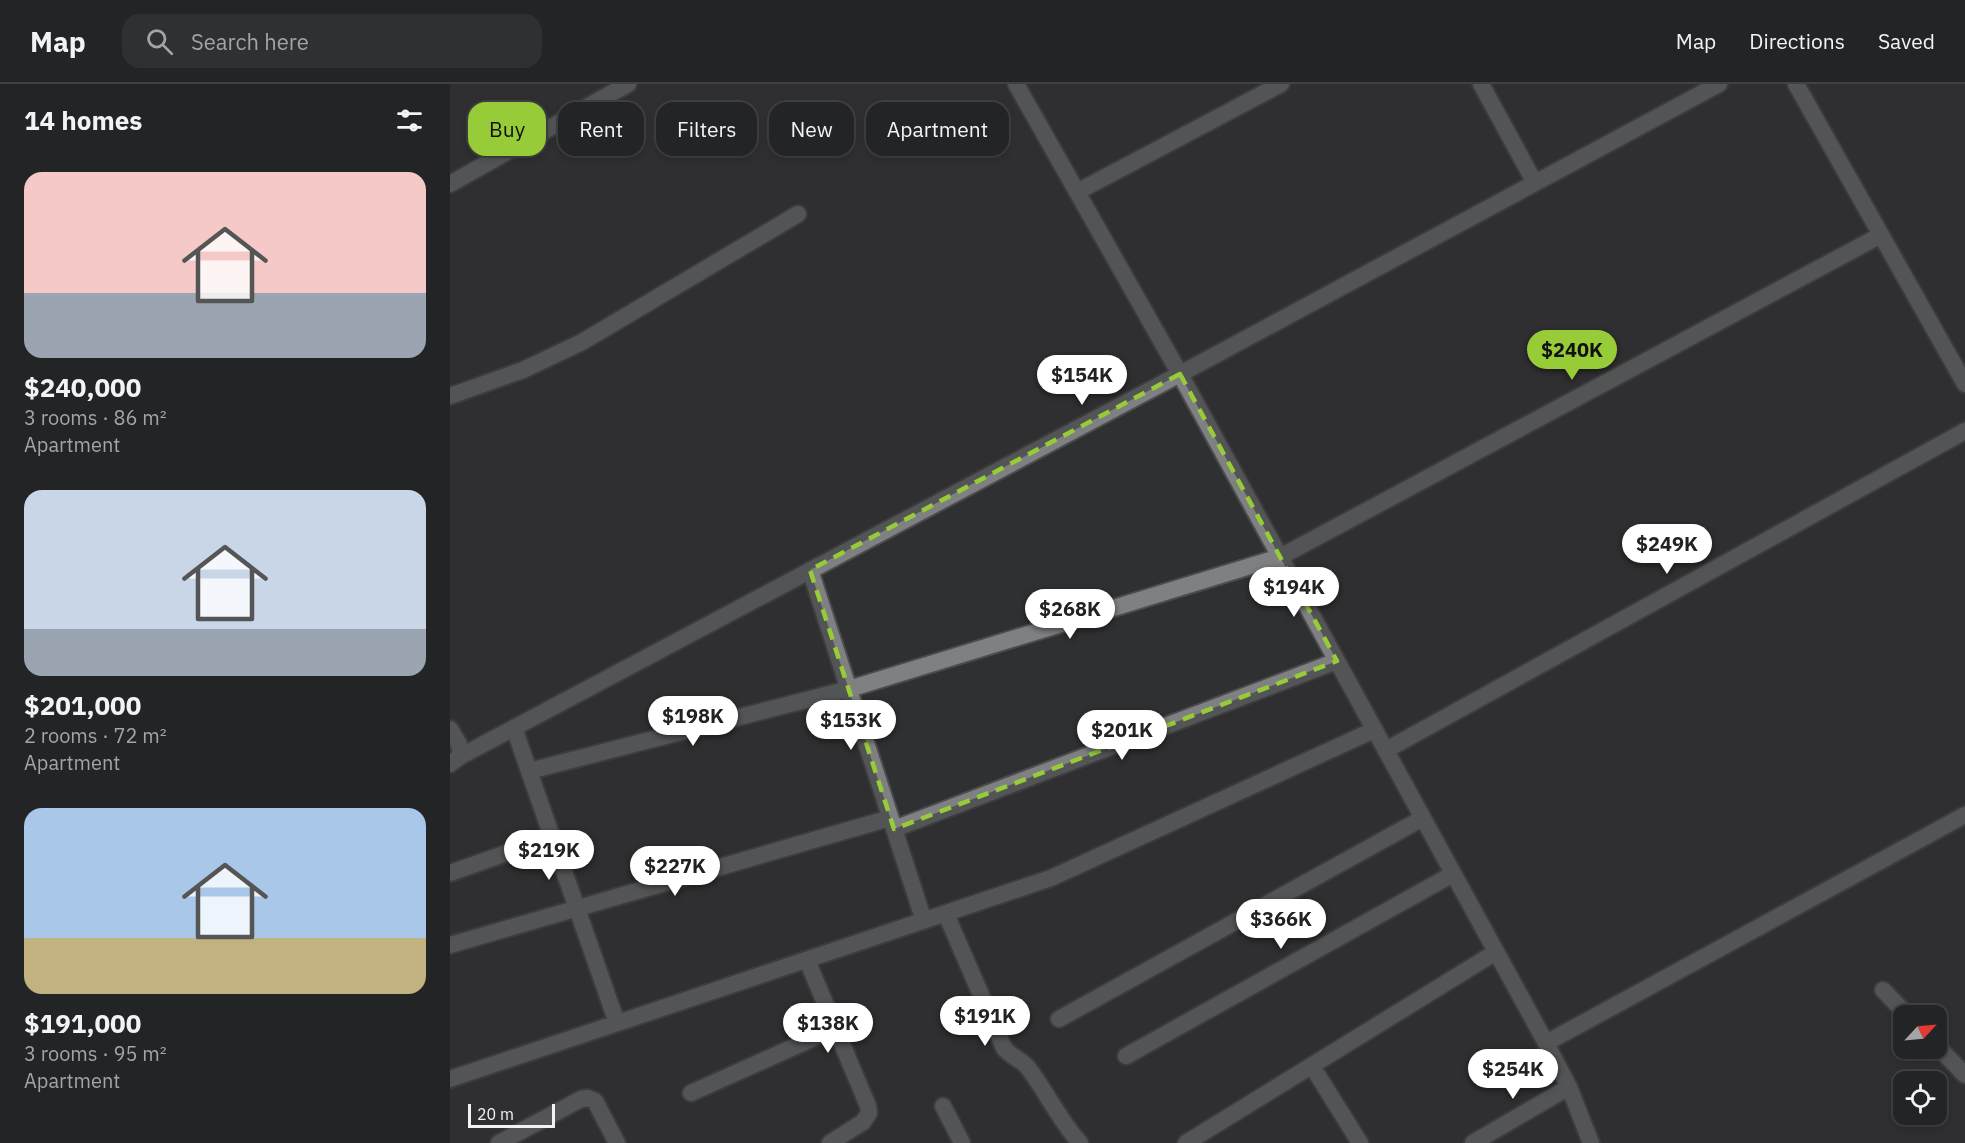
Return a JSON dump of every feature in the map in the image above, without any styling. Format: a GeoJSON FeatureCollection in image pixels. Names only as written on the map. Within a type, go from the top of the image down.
{"type":"FeatureCollection","features":[{"type":"Feature","properties":{"kind":"street"},"geometry":{"type":"LineString","coordinates":[[452,178],[628,84]]}},
{"type":"Feature","properties":{"kind":"street"},"geometry":{"type":"LineString","coordinates":[[1016,84],[1180,374],[1546,1043],[1569,1087],[1591,1143]]}},
{"type":"Feature","properties":{"kind":"street"},"geometry":{"type":"LineString","coordinates":[[1077,192],[1281,84]]}},
{"type":"Feature","properties":{"kind":"street"},"geometry":{"type":"LineString","coordinates":[[1481,84],[1535,183]]}},
{"type":"Feature","properties":{"kind":"street"},"geometry":{"type":"LineString","coordinates":[[455,760],[1719,84]]}},
{"type":"Feature","properties":{"kind":"street"},"geometry":{"type":"LineString","coordinates":[[1796,84],[1965,384]]}},
{"type":"Feature","properties":{"kind":"street"},"geometry":{"type":"LineString","coordinates":[[450,396],[523,370],[582,342],[798,214]]}},
{"type":"Feature","properties":{"kind":"street"},"geometry":{"type":"LineString","coordinates":[[529,771],[849,689],[1280,557],[1881,235]]}},
{"type":"Feature","properties":{"kind":"street"},"geometry":{"type":"LineString","coordinates":[[1386,750],[1965,431]]}},
{"type":"Feature","properties":{"kind":"street"},"geometry":{"type":"LineString","coordinates":[[810,570],[924,921]]}},
{"type":"Feature","properties":{"kind":"street"},"geometry":{"type":"LineString","coordinates":[[450,945],[577,908],[892,823],[1337,661]]}},
{"type":"Feature","properties":{"kind":"street"},"geometry":{"type":"LineString","coordinates":[[514,728],[617,1023]]}},
{"type":"Feature","properties":{"kind":"street"},"geometry":{"type":"LineString","coordinates":[[450,729],[459,744],[455,760]]}},
{"type":"Feature","properties":{"kind":"street"},"geometry":{"type":"LineString","coordinates":[[450,1079],[1051,878],[1374,730]]}},
{"type":"Feature","properties":{"kind":"street"},"geometry":{"type":"LineString","coordinates":[[1546,1043],[1965,815]]}},
{"type":"Feature","properties":{"kind":"street"},"geometry":{"type":"LineString","coordinates":[[1059,1020],[1423,818]]}},
{"type":"Feature","properties":{"kind":"street"},"geometry":{"type":"LineString","coordinates":[[450,873],[552,837]]}},
{"type":"Feature","properties":{"kind":"street"},"geometry":{"type":"LineString","coordinates":[[1126,1056],[1453,874]]}},
{"type":"Feature","properties":{"kind":"street"},"geometry":{"type":"LineString","coordinates":[[946,914],[1004,1048],[1028,1066],[1067,1127],[1080,1143]]}},
{"type":"Feature","properties":{"kind":"street"},"geometry":{"type":"LineString","coordinates":[[1186,1143],[1496,952]]}},
{"type":"Feature","properties":{"kind":"street"},"geometry":{"type":"LineString","coordinates":[[807,960],[869,1113],[863,1122],[830,1143]]}},
{"type":"Feature","properties":{"kind":"street"},"geometry":{"type":"LineString","coordinates":[[1882,990],[1897,1005]]}},
{"type":"Feature","properties":{"kind":"street"},"geometry":{"type":"LineString","coordinates":[[691,1093],[836,1028]]}},
{"type":"Feature","properties":{"kind":"street"},"geometry":{"type":"LineString","coordinates":[[1947,1056],[1965,1075]]}},
{"type":"Feature","properties":{"kind":"street"},"geometry":{"type":"LineString","coordinates":[[1312,1066],[1360,1143]]}},
{"type":"Feature","properties":{"kind":"street"},"geometry":{"type":"LineString","coordinates":[[1473,1143],[1569,1087]]}},
{"type":"Feature","properties":{"kind":"street"},"geometry":{"type":"LineString","coordinates":[[499,1143],[588,1098],[595,1101],[617,1143]]}},
{"type":"Feature","properties":{"kind":"street"},"geometry":{"type":"LineString","coordinates":[[943,1106],[962,1143]]}},
{"type":"Feature","properties":{"kind":"highlighted area"},"geometry":{"type":"Polygon","coordinates":[[[1180,374],[1337,661],[894,829],[810,570],[1180,374]]]}}]}
